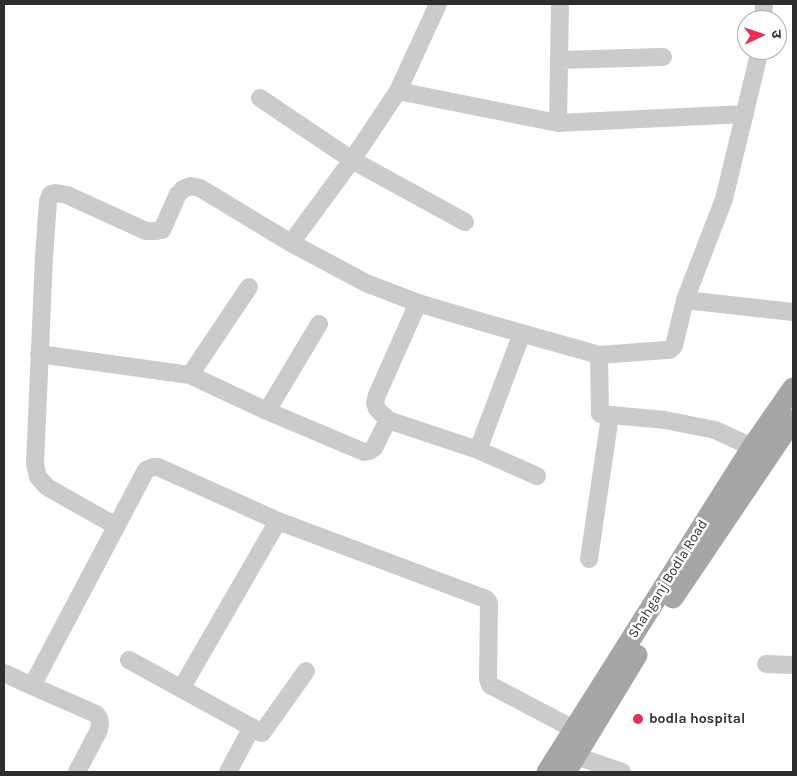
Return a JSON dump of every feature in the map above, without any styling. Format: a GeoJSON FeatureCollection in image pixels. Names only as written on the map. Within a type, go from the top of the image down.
{"type":"FeatureCollection","features":[{"type":"Feature","properties":{"kind":"main road","name":"Shahganj Bodla Road"},"geometry":{"type":"LineString","coordinates":[[580,732],[752,447],[793,388]]}},
{"type":"Feature","properties":{"kind":"main road"},"geometry":{"type":"LineString","coordinates":[[547,772],[568,758],[580,732],[793,420]]}},
{"type":"Feature","properties":{"kind":"street"},"geometry":{"type":"LineString","coordinates":[[291,243],[352,160],[398,90],[438,4]]}},
{"type":"Feature","properties":{"kind":"street"},"geometry":{"type":"LineString","coordinates":[[558,123],[560,4]]}},
{"type":"Feature","properties":{"kind":"street"},"geometry":{"type":"LineString","coordinates":[[559,60],[663,57]]}},
{"type":"Feature","properties":{"kind":"street"},"geometry":{"type":"LineString","coordinates":[[116,526],[47,487],[38,477],[35,451],[38,354],[48,201],[51,194],[56,192],[67,195],[146,231],[155,231],[162,230],[178,194],[183,189],[191,186],[200,188],[291,243],[366,284],[418,303],[599,355],[666,350],[672,348],[685,300],[724,199],[758,60]]}},
{"type":"Feature","properties":{"kind":"street"},"geometry":{"type":"LineString","coordinates":[[398,90],[558,123],[745,114]]}},
{"type":"Feature","properties":{"kind":"street"},"geometry":{"type":"LineString","coordinates":[[260,98],[352,160],[465,222]]}},
{"type":"Feature","properties":{"kind":"street"},"geometry":{"type":"LineString","coordinates":[[190,375],[249,287]]}},
{"type":"Feature","properties":{"kind":"street"},"geometry":{"type":"LineString","coordinates":[[685,300],[793,312]]}},
{"type":"Feature","properties":{"kind":"street"},"geometry":{"type":"LineString","coordinates":[[418,303],[377,395],[375,403],[377,409],[388,420],[478,450],[537,476]]}},
{"type":"Feature","properties":{"kind":"street"},"geometry":{"type":"LineString","coordinates":[[267,412],[319,324]]}},
{"type":"Feature","properties":{"kind":"street"},"geometry":{"type":"LineString","coordinates":[[478,450],[522,333]]}},
{"type":"Feature","properties":{"kind":"street"},"geometry":{"type":"LineString","coordinates":[[38,354],[190,375],[267,412],[364,452],[374,448],[388,420]]}},
{"type":"Feature","properties":{"kind":"street"},"geometry":{"type":"LineString","coordinates":[[599,355],[599,412],[603,416],[665,420],[715,430],[752,447]]}},
{"type":"Feature","properties":{"kind":"street"},"geometry":{"type":"LineString","coordinates":[[589,559],[610,416]]}},
{"type":"Feature","properties":{"kind":"street"},"geometry":{"type":"LineString","coordinates":[[32,686],[146,470],[158,467],[278,521],[486,599],[489,604],[488,679],[490,685],[580,732]]}},
{"type":"Feature","properties":{"kind":"street"},"geometry":{"type":"LineString","coordinates":[[181,689],[278,521]]}},
{"type":"Feature","properties":{"kind":"street"},"geometry":{"type":"LineString","coordinates":[[129,660],[262,733],[306,671]]}},
{"type":"Feature","properties":{"kind":"street"},"geometry":{"type":"LineString","coordinates":[[766,664],[793,665]]}},
{"type":"Feature","properties":{"kind":"street"},"geometry":{"type":"LineString","coordinates":[[4,672],[96,714],[99,718],[99,730],[77,772]]}},
{"type":"Feature","properties":{"kind":"street"},"geometry":{"type":"LineString","coordinates":[[228,772],[252,727]]}},
{"type":"Feature","properties":{"kind":"street"},"geometry":{"type":"LineString","coordinates":[[568,758],[622,772]]}},
{"type":"Feature","properties":{"kind":"place","name":"bodla hospital"},"geometry":{"type":"Point","coordinates":[638,719]}}]}
